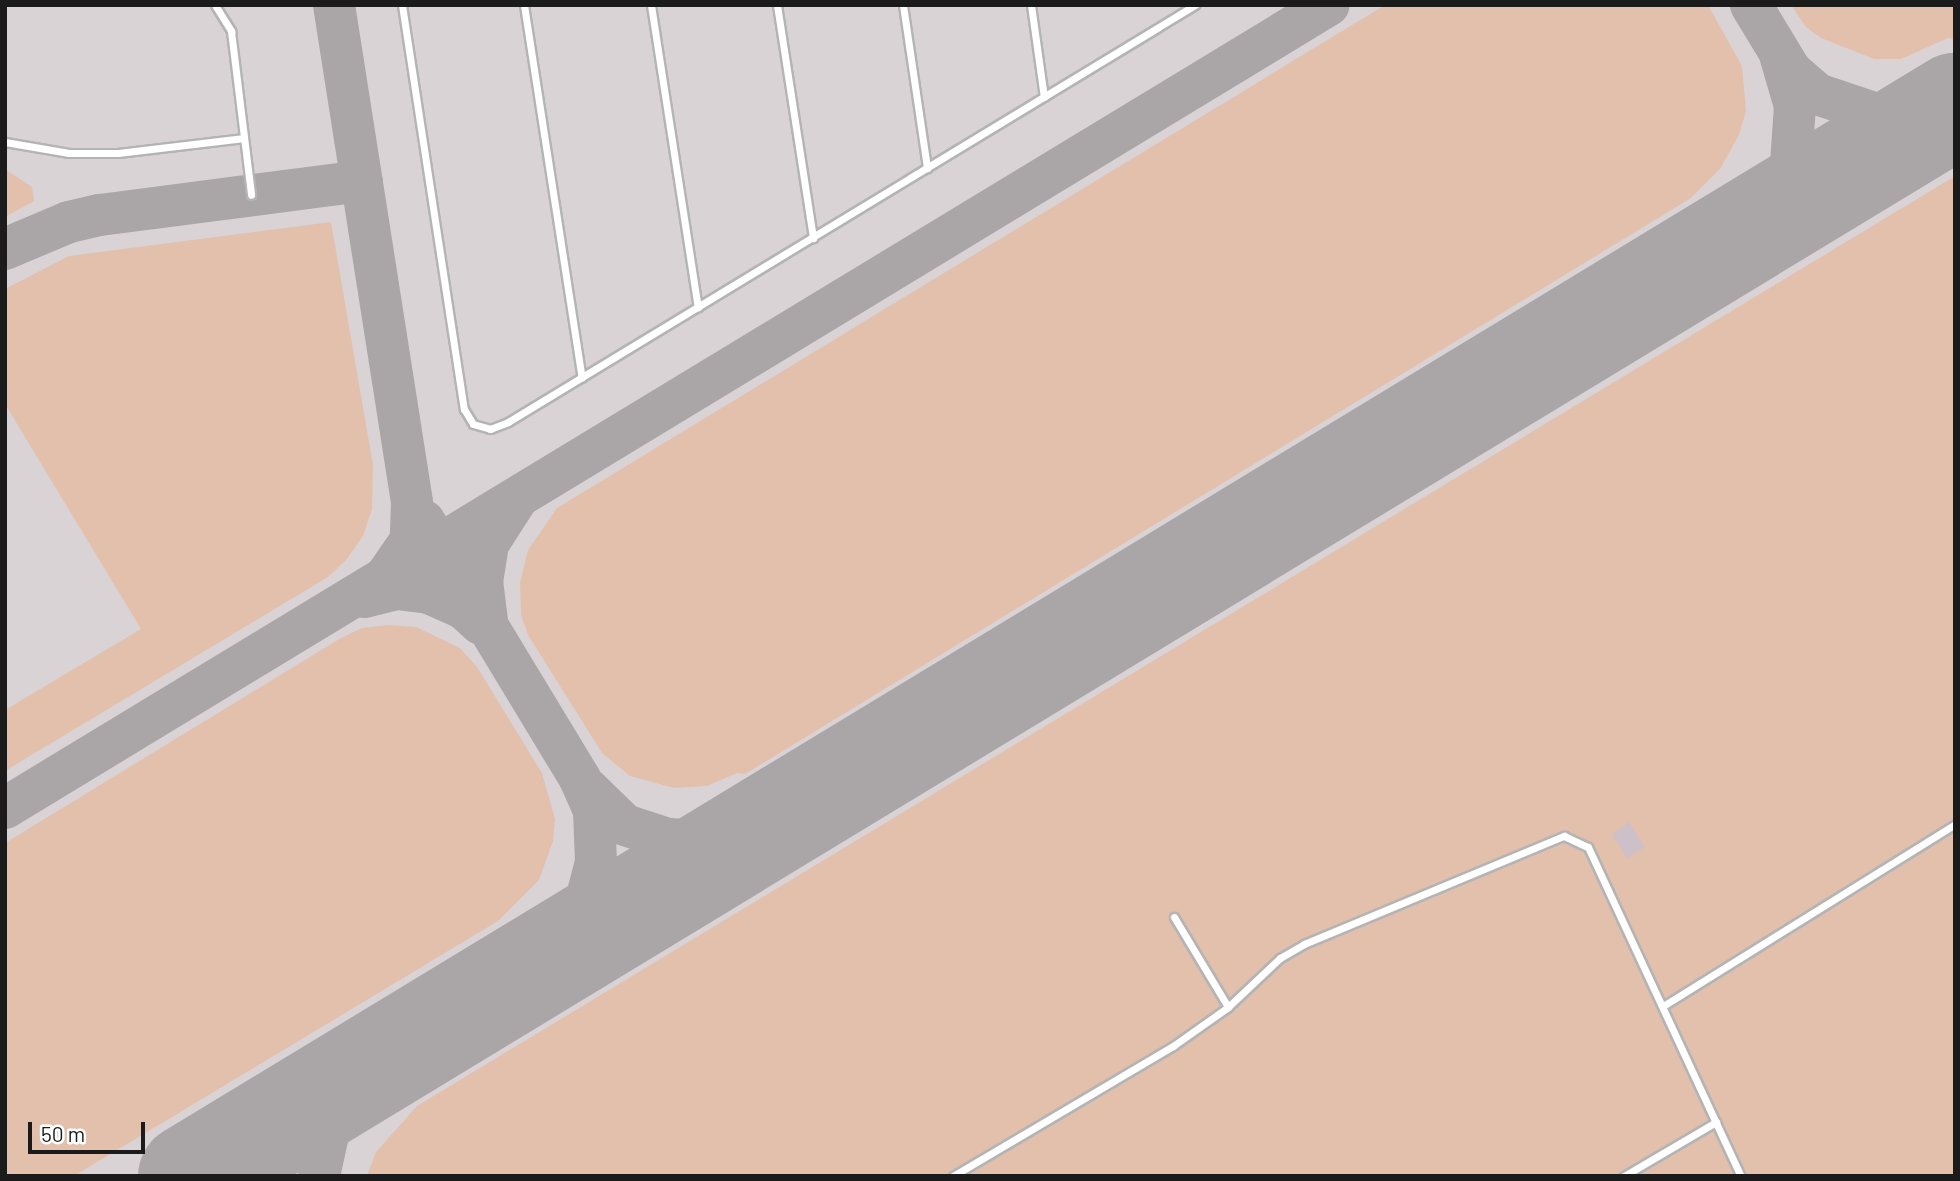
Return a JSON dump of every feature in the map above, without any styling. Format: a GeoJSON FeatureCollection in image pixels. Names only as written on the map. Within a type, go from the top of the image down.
{"type":"FeatureCollection","features":[{"type":"Feature","properties":{"kind":"lane"},"geometry":{"type":"LineString","coordinates":[[215,5],[231,31],[251,195]]}},
{"type":"Feature","properties":{"kind":"lane"},"geometry":{"type":"LineString","coordinates":[[402,5],[468,419],[479,427],[497,428],[1195,5]]}},
{"type":"Feature","properties":{"kind":"lane"},"geometry":{"type":"LineString","coordinates":[[524,5],[582,378]]}},
{"type":"Feature","properties":{"kind":"lane"},"geometry":{"type":"LineString","coordinates":[[652,5],[698,307]]}},
{"type":"Feature","properties":{"kind":"lane"},"geometry":{"type":"LineString","coordinates":[[777,5],[813,238]]}},
{"type":"Feature","properties":{"kind":"lane"},"geometry":{"type":"LineString","coordinates":[[903,5],[927,168]]}},
{"type":"Feature","properties":{"kind":"lane"},"geometry":{"type":"LineString","coordinates":[[1031,5],[1044,97]]}},
{"type":"Feature","properties":{"kind":"lane"},"geometry":{"type":"LineString","coordinates":[[5,142],[69,153],[118,153],[244,138]]}},
{"type":"Feature","properties":{"kind":"lane"},"geometry":{"type":"LineString","coordinates":[[1663,1006],[1955,824]]}},
{"type":"Feature","properties":{"kind":"lane"},"geometry":{"type":"LineString","coordinates":[[953,1176],[1173,1046],[1228,1007],[1280,958],[1304,944],[1564,836],[1588,847],[1741,1176]]}},
{"type":"Feature","properties":{"kind":"lane"},"geometry":{"type":"LineString","coordinates":[[1174,917],[1228,1007]]}},
{"type":"Feature","properties":{"kind":"lane"},"geometry":{"type":"LineString","coordinates":[[1624,1176],[1716,1122]]}},
{"type":"Feature","properties":{"kind":"shaded area"},"geometry":{"type":"Polygon","coordinates":[[[5,5],[1955,5],[1955,1176],[5,1176],[5,5]]]}},
{"type":"Feature","properties":{"kind":"shaded area"},"geometry":{"type":"Polygon","coordinates":[[[1385,5],[1708,5],[1742,66],[1746,111],[1739,135],[1720,169],[1691,198],[745,774],[737,773],[707,786],[674,788],[630,776],[602,753],[528,635],[521,615],[520,583],[528,550],[557,508],[1385,5]]]}},
{"type":"Feature","properties":{"kind":"shaded area"},"geometry":{"type":"Polygon","coordinates":[[[1791,5],[1955,5],[1955,40],[1948,38],[1901,59],[1874,59],[1821,38],[1806,27],[1791,5]]]}},
{"type":"Feature","properties":{"kind":"shaded area"},"geometry":{"type":"Polygon","coordinates":[[[5,169],[32,187],[34,201],[5,217],[5,169]]]}},
{"type":"Feature","properties":{"kind":"shaded area"},"geometry":{"type":"Polygon","coordinates":[[[1955,176],[1955,1176],[367,1176],[376,1152],[417,1106],[1955,176]]]}},
{"type":"Feature","properties":{"kind":"shaded area"},"geometry":{"type":"Polygon","coordinates":[[[331,222],[373,465],[372,509],[363,536],[346,560],[328,577],[5,771],[5,710],[141,629],[5,404],[5,289],[69,256],[331,222]]]}},
{"type":"Feature","properties":{"kind":"shaded area"},"geometry":{"type":"Polygon","coordinates":[[[388,625],[416,627],[460,648],[477,667],[542,773],[555,819],[553,841],[539,880],[498,921],[74,1176],[5,1176],[5,843],[341,638],[362,628],[388,625]]]}},
{"type":"Feature","properties":{"kind":"building"},"geometry":{"type":"Polygon","coordinates":[[[1629,822],[1645,847],[1627,858],[1612,834],[1629,822]]]}},
{"type":"Feature","properties":{"kind":"taxiway"},"geometry":{"type":"LineString","coordinates":[[334,5],[412,502],[411,540],[386,576]]}},
{"type":"Feature","properties":{"kind":"taxiway"},"geometry":{"type":"LineString","coordinates":[[5,808],[1329,5]]}},
{"type":"Feature","properties":{"kind":"taxiway"},"geometry":{"type":"LineString","coordinates":[[1751,5],[1791,71],[1817,94],[1883,116],[1947,110]]}},
{"type":"Feature","properties":{"kind":"taxiway"},"geometry":{"type":"LineString","coordinates":[[1740,235],[1768,211],[1791,164],[1795,106],[1781,58]]}},
{"type":"Feature","properties":{"kind":"taxiway"},"geometry":{"type":"LineString","coordinates":[[5,249],[69,222],[100,215],[362,181]]}},
{"type":"Feature","properties":{"kind":"taxiway"},"geometry":{"type":"LineString","coordinates":[[487,621],[482,582],[488,544],[515,502]]}},
{"type":"Feature","properties":{"kind":"taxiway"},"geometry":{"type":"LineString","coordinates":[[424,521],[580,779],[594,811],[596,862],[584,908],[572,927],[527,971]]}},
{"type":"Feature","properties":{"kind":"taxiway"},"geometry":{"type":"LineString","coordinates":[[364,597],[397,589],[429,593],[463,608],[481,624]]}},
{"type":"Feature","properties":{"kind":"taxiway"},"geometry":{"type":"LineString","coordinates":[[587,788],[625,825],[668,839],[727,842],[759,830]]}},
{"type":"Feature","properties":{"kind":"taxiway"},"geometry":{"type":"LineString","coordinates":[[319,1176],[331,1121],[353,1086],[380,1060]]}},
{"type":"Feature","properties":{"kind":"runway"},"geometry":{"type":"LineString","coordinates":[[190,1176],[1955,105]]}}]}
